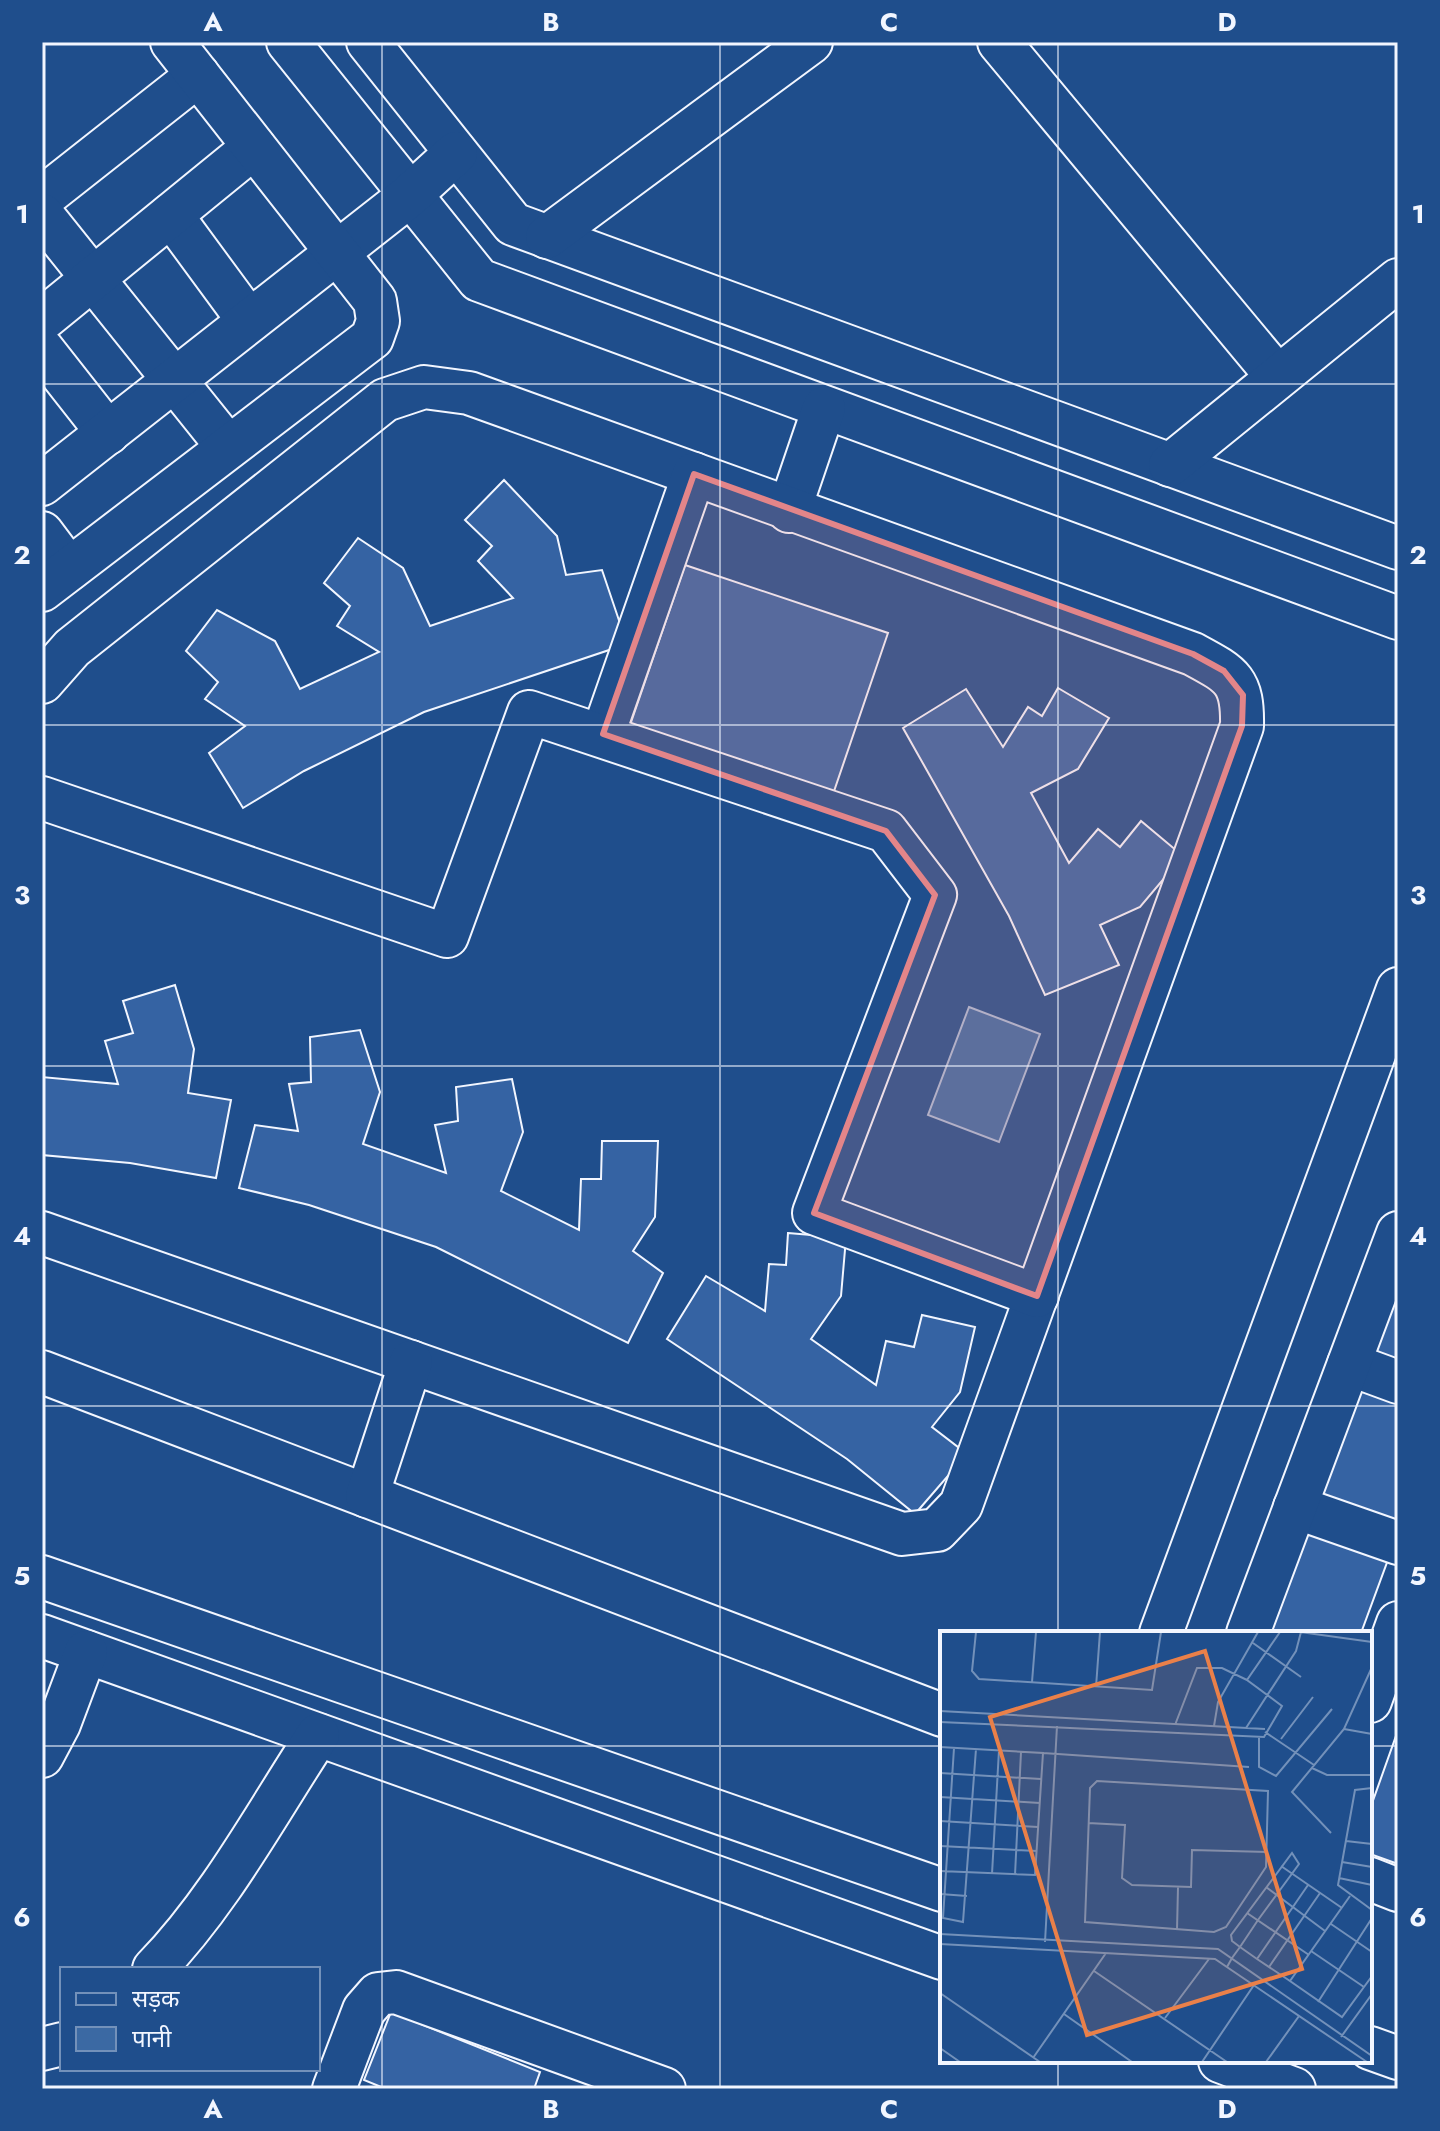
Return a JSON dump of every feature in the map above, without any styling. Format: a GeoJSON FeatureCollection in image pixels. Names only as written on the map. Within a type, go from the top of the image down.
{"type":"FeatureCollection","features":[{"type":"Feature","properties":{"kind":"street"},"geometry":{"type":"LineString","coordinates":[[42,533],[56,580],[372,338],[378,321],[375,301],[172,42]]}},
{"type":"Feature","properties":{"kind":"street"},"geometry":{"type":"LineString","coordinates":[[288,42],[479,280],[1398,618]]}},
{"type":"Feature","properties":{"kind":"street"},"geometry":{"type":"LineString","coordinates":[[368,42],[513,224],[1398,548]]}},
{"type":"Feature","properties":{"kind":"street"},"geometry":{"type":"LineString","coordinates":[[547,237],[811,42]]}},
{"type":"Feature","properties":{"kind":"street"},"geometry":{"type":"LineString","coordinates":[[999,42],[1276,375]]}},
{"type":"Feature","properties":{"kind":"street"},"geometry":{"type":"LineString","coordinates":[[42,198],[198,75]]}},
{"type":"Feature","properties":{"kind":"street"},"geometry":{"type":"LineString","coordinates":[[42,320],[254,147]]}},
{"type":"Feature","properties":{"kind":"street"},"geometry":{"type":"LineString","coordinates":[[42,484],[175,381],[335,250],[409,196],[456,153]]}},
{"type":"Feature","properties":{"kind":"street"},"geometry":{"type":"LineString","coordinates":[[42,215],[228,447]]}},
{"type":"Feature","properties":{"kind":"street"},"geometry":{"type":"LineString","coordinates":[[171,215],[249,321]]}},
{"type":"Feature","properties":{"kind":"street"},"geometry":{"type":"LineString","coordinates":[[1170,465],[1276,375],[1398,280]]}},
{"type":"Feature","properties":{"kind":"street"},"geometry":{"type":"LineString","coordinates":[[42,349],[108,433]]}},
{"type":"Feature","properties":{"kind":"street"},"geometry":{"type":"LineString","coordinates":[[42,682],[72,648],[385,400],[424,387],[469,393],[789,511],[1193,654],[1224,671],[1243,695],[1242,726],[961,1505],[937,1530],[902,1534],[42,1233]]}},
{"type":"Feature","properties":{"kind":"street"},"geometry":{"type":"LineString","coordinates":[[789,511],[824,408]]}},
{"type":"Feature","properties":{"kind":"street"},"geometry":{"type":"LineString","coordinates":[[603,734],[694,474]]}},
{"type":"Feature","properties":{"kind":"street"},"geometry":{"type":"LineString","coordinates":[[42,798],[447,936],[529,712],[603,734],[886,831],[935,895],[814,1213],[1037,1296]]}},
{"type":"Feature","properties":{"kind":"street"},"geometry":{"type":"LineString","coordinates":[[1162,1631],[1398,989]]}},
{"type":"Feature","properties":{"kind":"street"},"geometry":{"type":"LineString","coordinates":[[1249,1631],[1398,1233]]}},
{"type":"Feature","properties":{"kind":"street"},"geometry":{"type":"LineString","coordinates":[[367,1496],[411,1362]]}},
{"type":"Feature","properties":{"kind":"street"},"geometry":{"type":"LineString","coordinates":[[1349,1364],[1398,1382]]}},
{"type":"Feature","properties":{"kind":"street"},"geometry":{"type":"LineString","coordinates":[[42,1372],[940,1714]]}},
{"type":"Feature","properties":{"kind":"street"},"geometry":{"type":"LineString","coordinates":[[1295,1507],[1398,1543]]}},
{"type":"Feature","properties":{"kind":"street"},"geometry":{"type":"LineString","coordinates":[[42,1577],[940,1889]]}},
{"type":"Feature","properties":{"kind":"street"},"geometry":{"type":"LineString","coordinates":[[1372,1694],[1398,1623]]}},
{"type":"Feature","properties":{"kind":"street"},"geometry":{"type":"LineString","coordinates":[[42,1636],[940,1957]]}},
{"type":"Feature","properties":{"kind":"street"},"geometry":{"type":"LineString","coordinates":[[42,1756],[59,1724],[86,1652]]}},
{"type":"Feature","properties":{"kind":"street"},"geometry":{"type":"LineString","coordinates":[[1372,1700],[1398,1708]]}},
{"type":"Feature","properties":{"kind":"street"},"geometry":{"type":"LineString","coordinates":[[156,1967],[178,1944],[222,1883],[318,1735]]}},
{"type":"Feature","properties":{"kind":"street"},"geometry":{"type":"LineString","coordinates":[[1372,1880],[1398,1890]]}},
{"type":"Feature","properties":{"kind":"street"},"geometry":{"type":"LineString","coordinates":[[334,2089],[364,2010],[378,1994],[396,1992],[664,2089]]}},
{"type":"Feature","properties":{"kind":"street"},"geometry":{"type":"LineString","coordinates":[[1372,2049],[1398,2058]]}},
{"type":"Feature","properties":{"kind":"street"},"geometry":{"type":"LineString","coordinates":[[1225,2063],[1294,2089]]}},
{"type":"Feature","properties":{"kind":"highlighted area"},"geometry":{"type":"Polygon","coordinates":[[[694,474],[1193,654],[1224,671],[1243,695],[1242,726],[1037,1296],[814,1213],[935,895],[886,831],[603,734],[694,474]]]}},
{"type":"Feature","properties":{"kind":"water"},"geometry":{"type":"Polygon","coordinates":[[[969,1007],[1040,1034],[999,1142],[928,1115],[969,1007]]]}},
{"type":"Feature","properties":{"kind":"building"},"geometry":{"type":"Polygon","coordinates":[[[504,480],[557,536],[566,575],[602,570],[627,644],[424,712],[304,771],[243,808],[209,753],[245,726],[205,699],[218,682],[186,651],[217,610],[275,641],[300,689],[379,652],[337,626],[350,606],[324,583],[358,538],[403,568],[430,626],[513,598],[478,561],[492,546],[465,520],[504,480]]]}},
{"type":"Feature","properties":{"kind":"building"},"geometry":{"type":"Polygon","coordinates":[[[685,565],[888,633],[831,800],[628,731],[685,565]]]}},
{"type":"Feature","properties":{"kind":"building"},"geometry":{"type":"Polygon","coordinates":[[[1058,688],[1109,718],[1078,769],[1031,793],[1069,863],[1098,829],[1120,847],[1141,821],[1183,856],[1140,907],[1100,925],[1119,965],[1045,995],[1009,916],[903,728],[966,689],[1003,747],[1028,707],[1042,716],[1058,688]]]}},
{"type":"Feature","properties":{"kind":"building"},"geometry":{"type":"Polygon","coordinates":[[[175,985],[194,1049],[188,1093],[231,1100],[216,1178],[130,1163],[42,1155],[42,1077],[118,1084],[105,1041],[133,1033],[123,1001],[175,985]]]}},
{"type":"Feature","properties":{"kind":"building"},"geometry":{"type":"Polygon","coordinates":[[[360,1030],[380,1092],[363,1144],[446,1173],[435,1125],[458,1121],[456,1087],[512,1079],[523,1132],[501,1191],[579,1230],[581,1179],[601,1179],[602,1141],[658,1141],[655,1217],[633,1251],[663,1273],[628,1343],[436,1247],[309,1205],[239,1188],[255,1125],[298,1131],[289,1084],[311,1082],[310,1037],[360,1030]]]}},
{"type":"Feature","properties":{"kind":"building"},"geometry":{"type":"Polygon","coordinates":[[[788,1233],[846,1238],[841,1296],[811,1339],[876,1385],[886,1341],[914,1347],[922,1315],[975,1327],[960,1392],[932,1427],[967,1454],[915,1514],[847,1459],[667,1339],[706,1276],[765,1311],[769,1264],[786,1265],[788,1233]]]}},
{"type":"Feature","properties":{"kind":"building"},"geometry":{"type":"Polygon","coordinates":[[[1398,1271],[1398,1361],[1370,1351],[1398,1271]]]}},
{"type":"Feature","properties":{"kind":"building"},"geometry":{"type":"Polygon","coordinates":[[[1358,1383],[1398,1397],[1398,1525],[1317,1496],[1358,1383]]]}},
{"type":"Feature","properties":{"kind":"building"},"geometry":{"type":"Polygon","coordinates":[[[1304,1526],[1389,1557],[1362,1631],[1266,1631],[1304,1526]]]}},
{"type":"Feature","properties":{"kind":"building"},"geometry":{"type":"Polygon","coordinates":[[[1396,1736],[1398,1864],[1372,1855],[1372,1803],[1396,1736]]]}},
{"type":"Feature","properties":{"kind":"building"},"geometry":{"type":"Polygon","coordinates":[[[391,2012],[540,2072],[534,2089],[386,2089],[364,2080],[391,2012]]]}}]}
